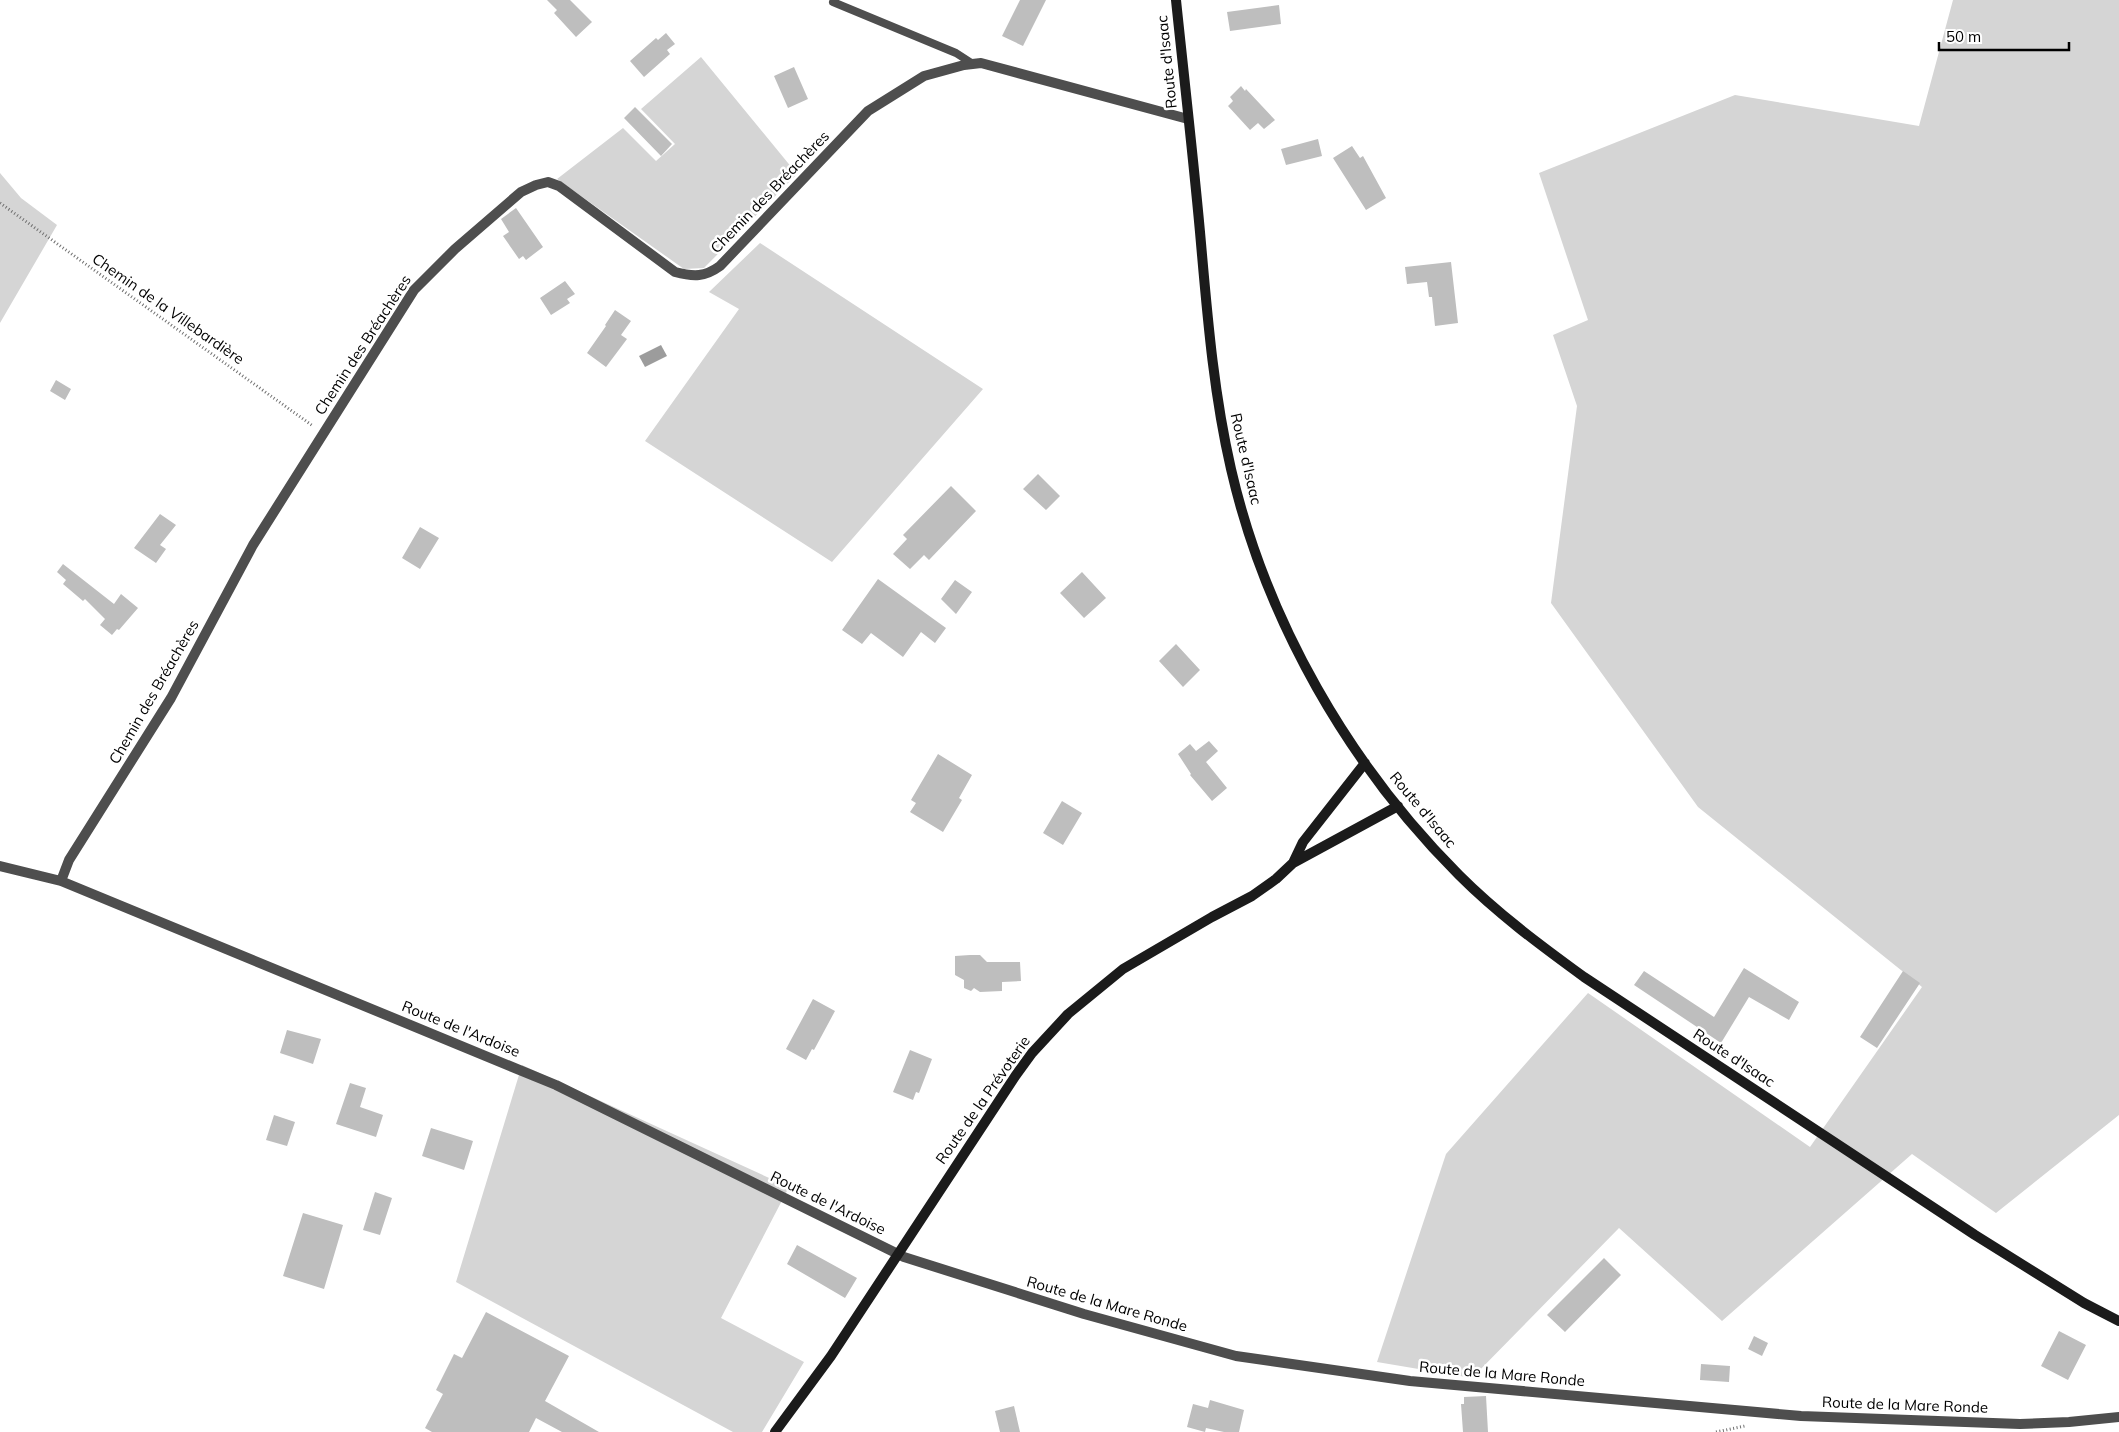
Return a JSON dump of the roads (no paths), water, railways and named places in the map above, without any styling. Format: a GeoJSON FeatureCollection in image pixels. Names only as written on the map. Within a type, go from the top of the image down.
{"type":"FeatureCollection","features":[{"type":"Feature","properties":{"kind":"street","name":"Route d'Isaac"},"geometry":{"type":"LineString","coordinates":[[1176,0],[1220,414],[1230,468],[1245,525],[1269,588],[1303,661],[1342,729],[1365,763],[1398,806],[1439,854],[1497,910],[1536,943],[1584,977],[1967,1229],[2084,1303],[2119,1321]]}},
{"type":"Feature","properties":{"kind":"street","name":"Chemin des Bréachères"},"geometry":{"type":"LineString","coordinates":[[62,881],[69,860],[171,698],[253,545],[414,290],[455,249],[521,192],[548,182],[559,186],[676,272],[697,276],[710,273],[727,259],[868,111],[924,76],[964,64],[981,64],[1188,119]]}},
{"type":"Feature","properties":{"kind":"street","name":"Route de la Prévoterie"},"geometry":{"type":"LineString","coordinates":[[1293,863],[1303,842],[1365,763]]}},
{"type":"Feature","properties":{"kind":"street","name":"Route de la Prévoterie"},"geometry":{"type":"LineString","coordinates":[[775,1432],[831,1356],[1016,1075],[1032,1053],[1068,1014],[1123,969],[1252,896],[1276,879],[1293,863],[1398,806]]}},
{"type":"Feature","properties":{"kind":"street","name":"Route de l'Ardoise"},"geometry":{"type":"LineString","coordinates":[[0,866],[62,881],[556,1085],[897,1254]]}},
{"type":"Feature","properties":{"kind":"street","name":"Route de la Mare Ronde"},"geometry":{"type":"LineString","coordinates":[[897,1254],[1084,1314],[1236,1356],[1410,1381],[1801,1416],[2020,1424],[2119,1417]]}},
{"type":"Feature","properties":{"kind":"lane"},"geometry":{"type":"LineString","coordinates":[[833,2],[956,53],[973,64]]}}]}
